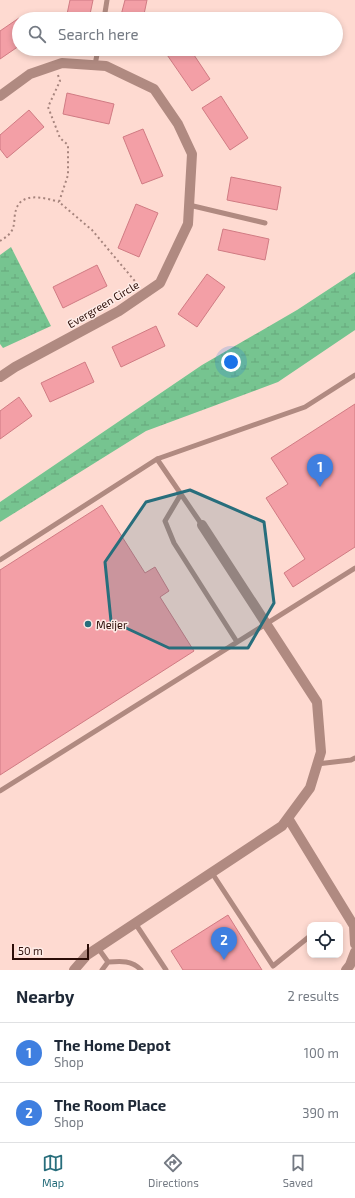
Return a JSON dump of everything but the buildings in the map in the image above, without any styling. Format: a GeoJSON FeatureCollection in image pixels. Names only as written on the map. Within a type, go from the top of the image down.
{"type":"FeatureCollection","features":[{"type":"Feature","properties":{"kind":"street","name":"Evergreen Circle"},"geometry":{"type":"LineString","coordinates":[[0,96],[30,74],[62,63],[106,66],[154,89],[178,124],[192,154],[188,224],[160,283],[119,311],[15,367],[0,377]]}},
{"type":"Feature","properties":{"kind":"street"},"geometry":{"type":"LineString","coordinates":[[74,970],[86,955],[282,826],[310,788],[321,752],[317,702],[202,525]]}},
{"type":"Feature","properties":{"kind":"street"},"geometry":{"type":"LineString","coordinates":[[288,818],[354,927],[355,944]]}},
{"type":"Feature","properties":{"kind":"street"},"geometry":{"type":"LineString","coordinates":[[346,970],[350,965],[355,952]]}},
{"type":"Feature","properties":{"kind":"lane"},"geometry":{"type":"LineString","coordinates":[[105,12],[107,0]]}},
{"type":"Feature","properties":{"kind":"lane"},"geometry":{"type":"LineString","coordinates":[[94,65],[96,56]]}},
{"type":"Feature","properties":{"kind":"lane"},"geometry":{"type":"LineString","coordinates":[[189,205],[265,223]]}},
{"type":"Feature","properties":{"kind":"lane"},"geometry":{"type":"LineString","coordinates":[[0,560],[157,459],[305,407],[355,375]]}},
{"type":"Feature","properties":{"kind":"lane"},"geometry":{"type":"LineString","coordinates":[[157,459],[202,525]]}},
{"type":"Feature","properties":{"kind":"lane"},"geometry":{"type":"LineString","coordinates":[[181,494],[165,521],[174,543],[237,642]]}},
{"type":"Feature","properties":{"kind":"lane"},"geometry":{"type":"LineString","coordinates":[[0,791],[355,568]]}},
{"type":"Feature","properties":{"kind":"lane"},"geometry":{"type":"LineString","coordinates":[[317,764],[351,760],[355,758]]}},
{"type":"Feature","properties":{"kind":"lane"},"geometry":{"type":"LineString","coordinates":[[212,873],[273,966],[307,938]]}},
{"type":"Feature","properties":{"kind":"lane"},"geometry":{"type":"LineString","coordinates":[[135,923],[166,970]]}},
{"type":"Feature","properties":{"kind":"lane"},"geometry":{"type":"LineString","coordinates":[[98,948],[108,962]]}},
{"type":"Feature","properties":{"kind":"lane"},"geometry":{"type":"LineString","coordinates":[[102,970],[108,962],[122,961],[133,963],[141,970]]}},
{"type":"Feature","properties":{"kind":"path"},"geometry":{"type":"LineString","coordinates":[[56,66],[60,81],[48,107],[60,138],[68,145],[68,175],[59,202]]}},
{"type":"Feature","properties":{"kind":"path"},"geometry":{"type":"LineString","coordinates":[[0,241],[13,229],[16,209],[20,202],[29,197],[47,198],[59,202],[92,230],[144,294]]}},
{"type":"Feature","properties":{"kind":"highlighted area"},"geometry":{"type":"Polygon","coordinates":[[[190,490],[264,522],[274,603],[248,648],[169,648],[111,621],[105,562],[146,502],[190,490]]]}},
{"type":"Feature","properties":{"kind":"green space"},"geometry":{"type":"Polygon","coordinates":[[[11,247],[51,326],[3,348],[0,344],[0,255],[11,247]]]}},
{"type":"Feature","properties":{"kind":"green space"},"geometry":{"type":"Polygon","coordinates":[[[355,272],[355,330],[278,382],[146,431],[0,522],[0,502],[202,365],[297,310],[355,272]]]}},
{"type":"Feature","properties":{"kind":"place","name":"The Home Depot"},"geometry":{"type":"Point","coordinates":[320,487]}},
{"type":"Feature","properties":{"kind":"place","name":"Meijer"},"geometry":{"type":"Point","coordinates":[88,624]}},
{"type":"Feature","properties":{"kind":"place","name":"The Room Place"},"geometry":{"type":"Point","coordinates":[224,960]}}]}
